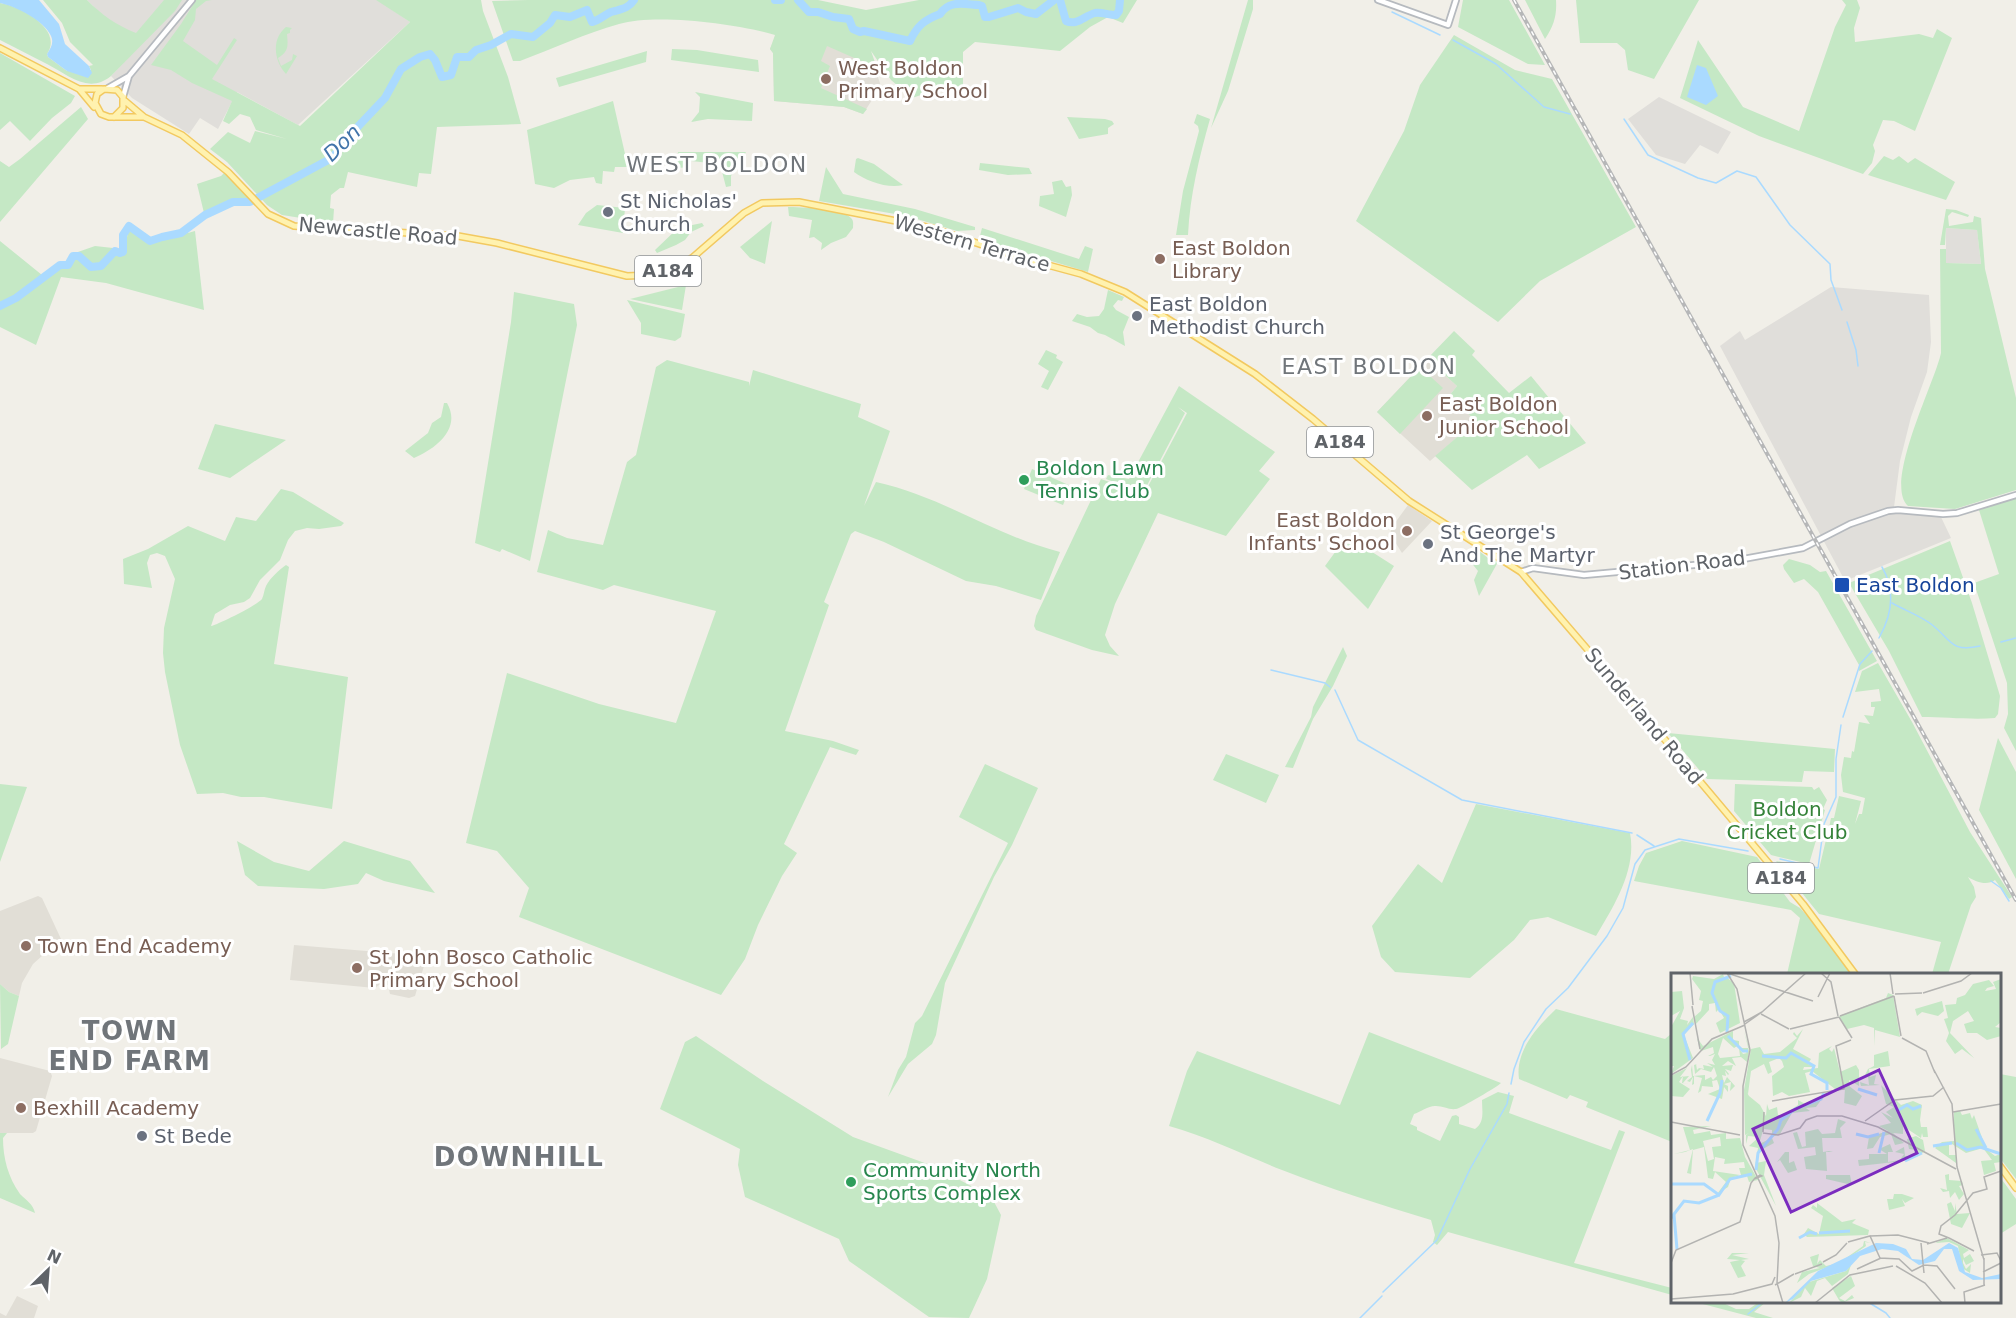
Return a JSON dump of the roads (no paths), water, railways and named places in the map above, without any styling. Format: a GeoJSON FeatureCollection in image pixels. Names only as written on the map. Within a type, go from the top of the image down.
{"type":"FeatureCollection","features":[{"type":"Feature","properties":{"kind":"main road"},"geometry":{"type":"LineString","coordinates":[[97,111],[96,98],[106,89],[129,76],[192,0]]}},
{"type":"Feature","properties":{"kind":"main road"},"geometry":{"type":"LineString","coordinates":[[1378,0],[1448,25],[1456,0]]}},
{"type":"Feature","properties":{"kind":"main road"},"geometry":{"type":"LineString","coordinates":[[0,48],[79,89],[105,117],[114,117],[123,108],[123,98],[129,76]]}},
{"type":"Feature","properties":{"kind":"main road"},"geometry":{"type":"LineString","coordinates":[[79,89],[117,90],[123,98]]}},
{"type":"Feature","properties":{"kind":"main road","name":"Newcastle Road"},"geometry":{"type":"LineString","coordinates":[[123,98],[144,117],[182,135],[214,160],[268,214],[294,226],[458,236],[496,243],[627,276],[651,276],[673,270],[698,253],[744,213]]}},
{"type":"Feature","properties":{"kind":"main road","name":"Newcastle Road"},"geometry":{"type":"LineString","coordinates":[[114,117],[144,117]]}},
{"type":"Feature","properties":{"kind":"main road","name":"Western Terrace"},"geometry":{"type":"LineString","coordinates":[[744,213],[762,203],[799,202],[920,225],[1018,257],[1082,274],[1125,292],[1158,311],[1281,393],[1414,505],[1521,572]]}},
{"type":"Feature","properties":{"kind":"main road","name":"Station Road"},"geometry":{"type":"LineString","coordinates":[[1521,572],[1533,568],[1584,575],[1726,562],[1803,548],[1850,524],[1898,510],[1957,513],[2016,495]]}},
{"type":"Feature","properties":{"kind":"main road","name":"Sunderland Road"},"geometry":{"type":"LineString","coordinates":[[1521,572],[1803,904],[1854,973]]}},
{"type":"Feature","properties":{"kind":"main road"},"geometry":{"type":"LineString","coordinates":[[2001,1167],[2016,1188]]}},
{"type":"Feature","properties":{"kind":"water"},"geometry":{"type":"Polygon","coordinates":[[[0,0],[39,0],[59,24],[65,44],[89,66],[92,73],[88,78],[67,71],[48,57],[52,41],[48,30],[29,15],[0,3],[0,0]]]}},
{"type":"Feature","properties":{"kind":"water"},"geometry":{"type":"Polygon","coordinates":[[[1697,65],[1706,68],[1718,96],[1706,105],[1687,97],[1697,65]]]}},
{"type":"Feature","properties":{"kind":"waterway","name":"Don"},"geometry":{"type":"LineString","coordinates":[[0,306],[16,298],[60,265],[68,265],[73,256],[79,256],[91,267],[101,266],[115,251],[123,252],[123,235],[129,226],[150,241],[181,233],[205,215],[233,202],[250,202],[332,158],[385,98],[401,69],[420,57],[430,54],[442,77],[451,75],[457,57],[469,57],[476,50],[511,34],[533,37],[550,23],[555,15],[570,17],[587,10],[592,22],[627,7],[634,0]]}},
{"type":"Feature","properties":{"kind":"waterway","name":"Don"},"geometry":{"type":"LineString","coordinates":[[775,0],[781,0]]}},
{"type":"Feature","properties":{"kind":"waterway","name":"Don"},"geometry":{"type":"LineString","coordinates":[[798,0],[809,12],[849,19],[853,29],[860,32],[910,41],[922,24],[952,5],[979,5],[982,6],[985,17],[989,17],[1018,8],[1036,14],[1054,0]]}},
{"type":"Feature","properties":{"kind":"waterway","name":"Don"},"geometry":{"type":"LineString","coordinates":[[1060,0],[1066,21],[1070,22],[1095,13],[1116,15],[1119,11],[1120,0]]}},
{"type":"Feature","properties":{"kind":"waterway"},"geometry":{"type":"LineString","coordinates":[[1392,12],[1440,35]]}},
{"type":"Feature","properties":{"kind":"waterway"},"geometry":{"type":"LineString","coordinates":[[1453,40],[1496,64],[1544,107],[1570,114]]}},
{"type":"Feature","properties":{"kind":"waterway"},"geometry":{"type":"LineString","coordinates":[[1624,119],[1648,155],[1698,178],[1716,183],[1737,171],[1756,177],[1790,225],[1830,264],[1831,280],[1842,310]]}},
{"type":"Feature","properties":{"kind":"waterway"},"geometry":{"type":"LineString","coordinates":[[1847,322],[1856,350],[1858,366]]}},
{"type":"Feature","properties":{"kind":"waterway"},"geometry":{"type":"LineString","coordinates":[[1879,638],[1887,621],[1891,603],[1889,585],[1882,567]]}},
{"type":"Feature","properties":{"kind":"waterway"},"geometry":{"type":"LineString","coordinates":[[1892,603],[1926,621],[1957,646],[1963,648],[1980,646]]}},
{"type":"Feature","properties":{"kind":"waterway"},"geometry":{"type":"LineString","coordinates":[[2001,642],[2016,638]]}},
{"type":"Feature","properties":{"kind":"waterway"},"geometry":{"type":"LineString","coordinates":[[1843,717],[1860,664],[1872,651]]}},
{"type":"Feature","properties":{"kind":"waterway"},"geometry":{"type":"LineString","coordinates":[[1271,670],[1325,683],[1330,687]]}},
{"type":"Feature","properties":{"kind":"waterway"},"geometry":{"type":"LineString","coordinates":[[1335,690],[1358,740],[1462,800],[1632,833]]}},
{"type":"Feature","properties":{"kind":"waterway"},"geometry":{"type":"LineString","coordinates":[[1780,859],[1818,868],[1824,824],[1836,797],[1836,759],[1841,725]]}},
{"type":"Feature","properties":{"kind":"waterway"},"geometry":{"type":"LineString","coordinates":[[1637,835],[1654,846]]}},
{"type":"Feature","properties":{"kind":"waterway"},"geometry":{"type":"LineString","coordinates":[[1511,1084],[1524,1042],[1546,1009],[1568,988],[1607,936],[1623,908],[1635,864],[1645,850],[1679,839],[1748,851]]}},
{"type":"Feature","properties":{"kind":"waterway"},"geometry":{"type":"LineString","coordinates":[[1991,881],[2001,888],[2009,901]]}},
{"type":"Feature","properties":{"kind":"waterway"},"geometry":{"type":"LineString","coordinates":[[1383,1292],[1437,1240],[1470,1169],[1507,1104],[1509,1093]]}},
{"type":"Feature","properties":{"kind":"waterway"},"geometry":{"type":"LineString","coordinates":[[1360,1318],[1382,1296]]}},
{"type":"Feature","properties":{"kind":"waterway"},"geometry":{"type":"LineString","coordinates":[[1748,1314],[1762,1303]]}},
{"type":"Feature","properties":{"kind":"waterway"},"geometry":{"type":"LineString","coordinates":[[1870,1303],[1890,1318]]}},
{"type":"Feature","properties":{"kind":"railway"},"geometry":{"type":"LineString","coordinates":[[1514,0],[2016,900]]}},
{"type":"Feature","properties":{"kind":"place","name":"West Boldon Primary School"},"geometry":{"type":"Point","coordinates":[826,79]}},
{"type":"Feature","properties":{"kind":"place","name":"St Nicholas' Church"},"geometry":{"type":"Point","coordinates":[608,212]}},
{"type":"Feature","properties":{"kind":"place","name":"East Boldon Library"},"geometry":{"type":"Point","coordinates":[1160,259]}},
{"type":"Feature","properties":{"kind":"place","name":"East Boldon Methodist Church"},"geometry":{"type":"Point","coordinates":[1137,316]}},
{"type":"Feature","properties":{"kind":"place","name":"East Boldon Junior School"},"geometry":{"type":"Point","coordinates":[1427,416]}},
{"type":"Feature","properties":{"kind":"place","name":"Boldon Lawn Tennis Club"},"geometry":{"type":"Point","coordinates":[1024,480]}},
{"type":"Feature","properties":{"kind":"place","name":"East Boldon Infants' School"},"geometry":{"type":"Point","coordinates":[1407,531]}},
{"type":"Feature","properties":{"kind":"place","name":"St George's And The Martyr"},"geometry":{"type":"Point","coordinates":[1428,544]}},
{"type":"Feature","properties":{"kind":"place","name":"East Boldon"},"geometry":{"type":"Point","coordinates":[1842,585]}},
{"type":"Feature","properties":{"kind":"place","name":"Town End Academy"},"geometry":{"type":"Point","coordinates":[26,946]}},
{"type":"Feature","properties":{"kind":"place","name":"St John Bosco Catholic Primary School"},"geometry":{"type":"Point","coordinates":[357,968]}},
{"type":"Feature","properties":{"kind":"place","name":"Bexhill Academy"},"geometry":{"type":"Point","coordinates":[21,1108]}},
{"type":"Feature","properties":{"kind":"place","name":"St Bede"},"geometry":{"type":"Point","coordinates":[142,1136]}},
{"type":"Feature","properties":{"kind":"place","name":"Community North Sports Complex"},"geometry":{"type":"Point","coordinates":[851,1182]}},
{"type":"Feature","properties":{"kind":"district","name":"WEST BOLDON"},"geometry":{"type":"Point","coordinates":[717,164]}},
{"type":"Feature","properties":{"kind":"district","name":"EAST BOLDON"},"geometry":{"type":"Point","coordinates":[1369,366]}},
{"type":"Feature","properties":{"kind":"district","name":"TOWN END FARM"},"geometry":{"type":"Point","coordinates":[130,1046]}},
{"type":"Feature","properties":{"kind":"district","name":"DOWNHILL"},"geometry":{"type":"Point","coordinates":[519,1157]}},
{"type":"Feature","properties":{"kind":"park label","name":"Boldon Cricket Club"},"geometry":{"type":"Point","coordinates":[1787,820]}}]}
